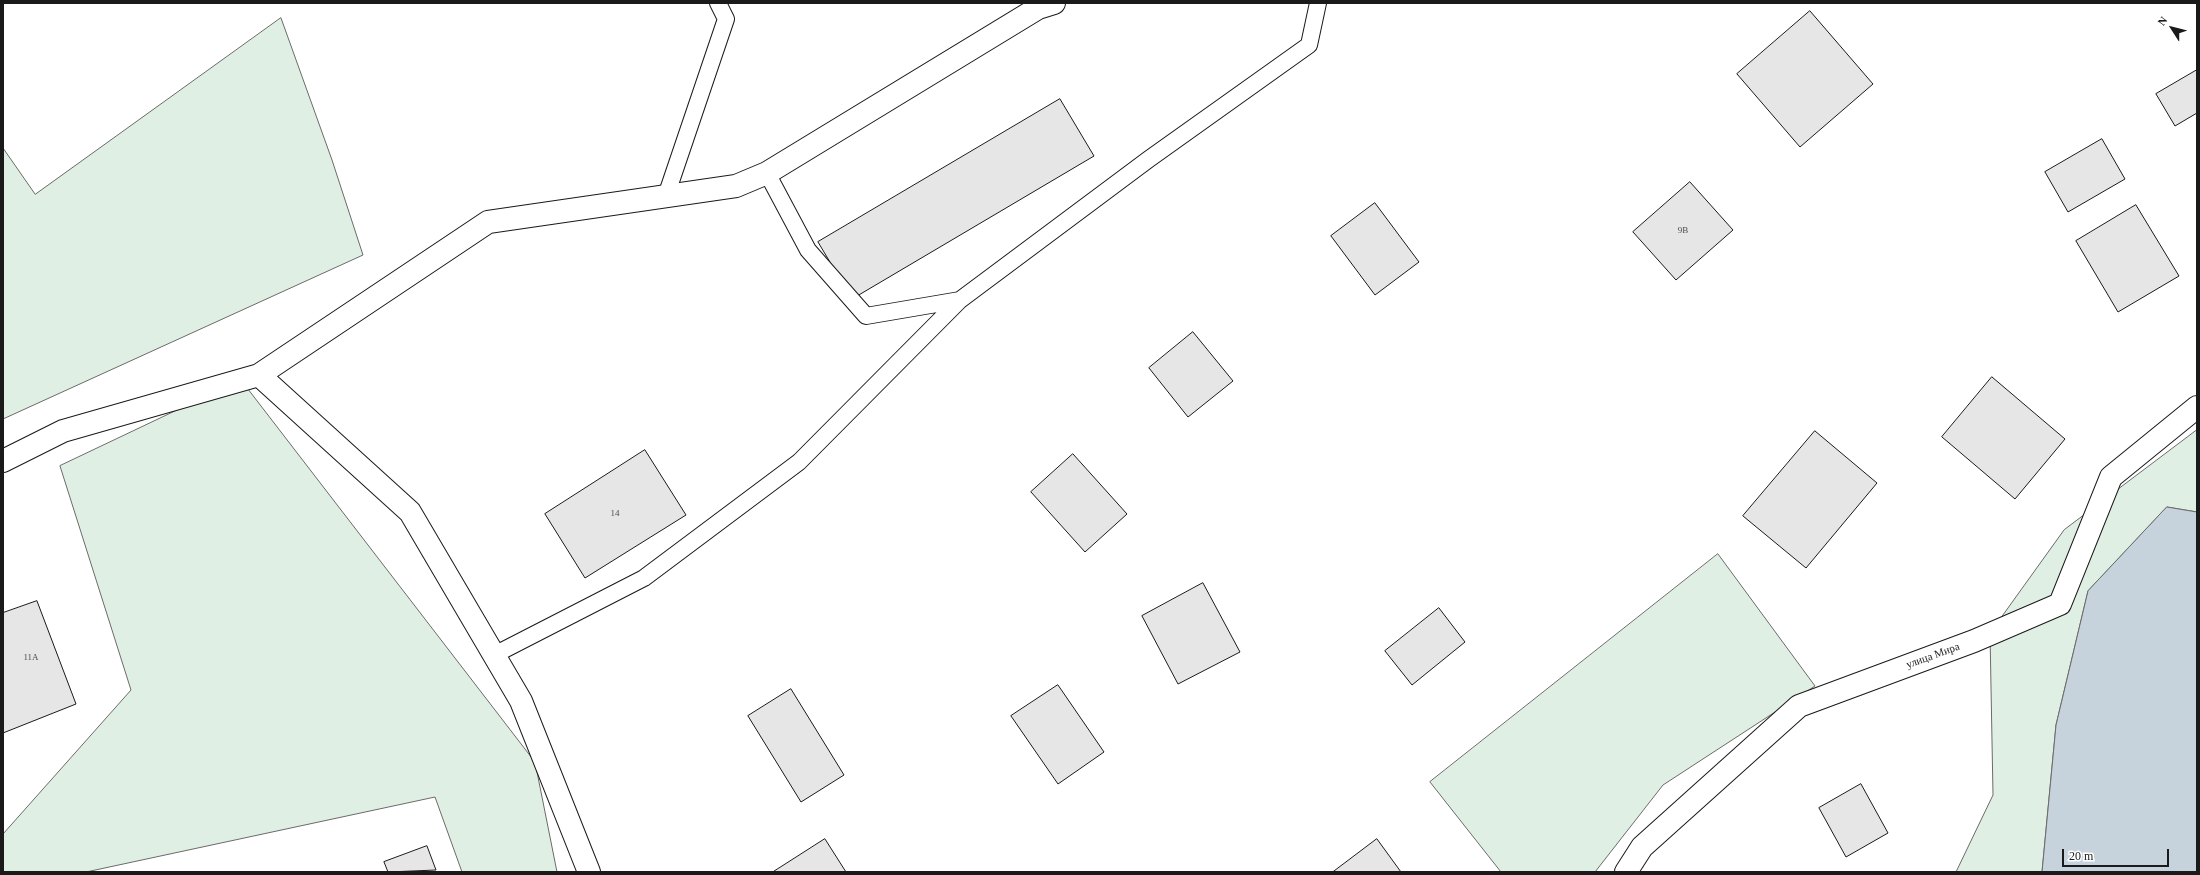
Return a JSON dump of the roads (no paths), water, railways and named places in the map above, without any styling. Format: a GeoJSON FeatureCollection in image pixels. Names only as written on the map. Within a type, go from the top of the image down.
{"type":"FeatureCollection","features":[{"type":"Feature","properties":{"kind":"street"},"geometry":{"type":"LineString","coordinates":[[3,461],[63,431],[260,375],[488,222],[736,186],[767,173],[1038,8],[1054,3]]}},
{"type":"Feature","properties":{"kind":"street"},"geometry":{"type":"LineString","coordinates":[[260,375],[410,512],[521,701],[589,872]]}},
{"type":"Feature","properties":{"kind":"street","name":"улица Мира"},"geometry":{"type":"LineString","coordinates":[[1626,872],[1642,847],[1799,706],[1974,641],[2060,604],[2111,477],[2197,407]]}},
{"type":"Feature","properties":{"kind":"lane"},"geometry":{"type":"LineString","coordinates":[[666,196],[726,19],[718,3]]}},
{"type":"Feature","properties":{"kind":"lane"},"geometry":{"type":"LineString","coordinates":[[494,655],[644,578],[799,462],[960,300],[1149,159],[1309,45],[1318,3]]}},
{"type":"Feature","properties":{"kind":"lane"},"geometry":{"type":"LineString","coordinates":[[767,173],[808,250],[866,316],[960,300]]}}]}
